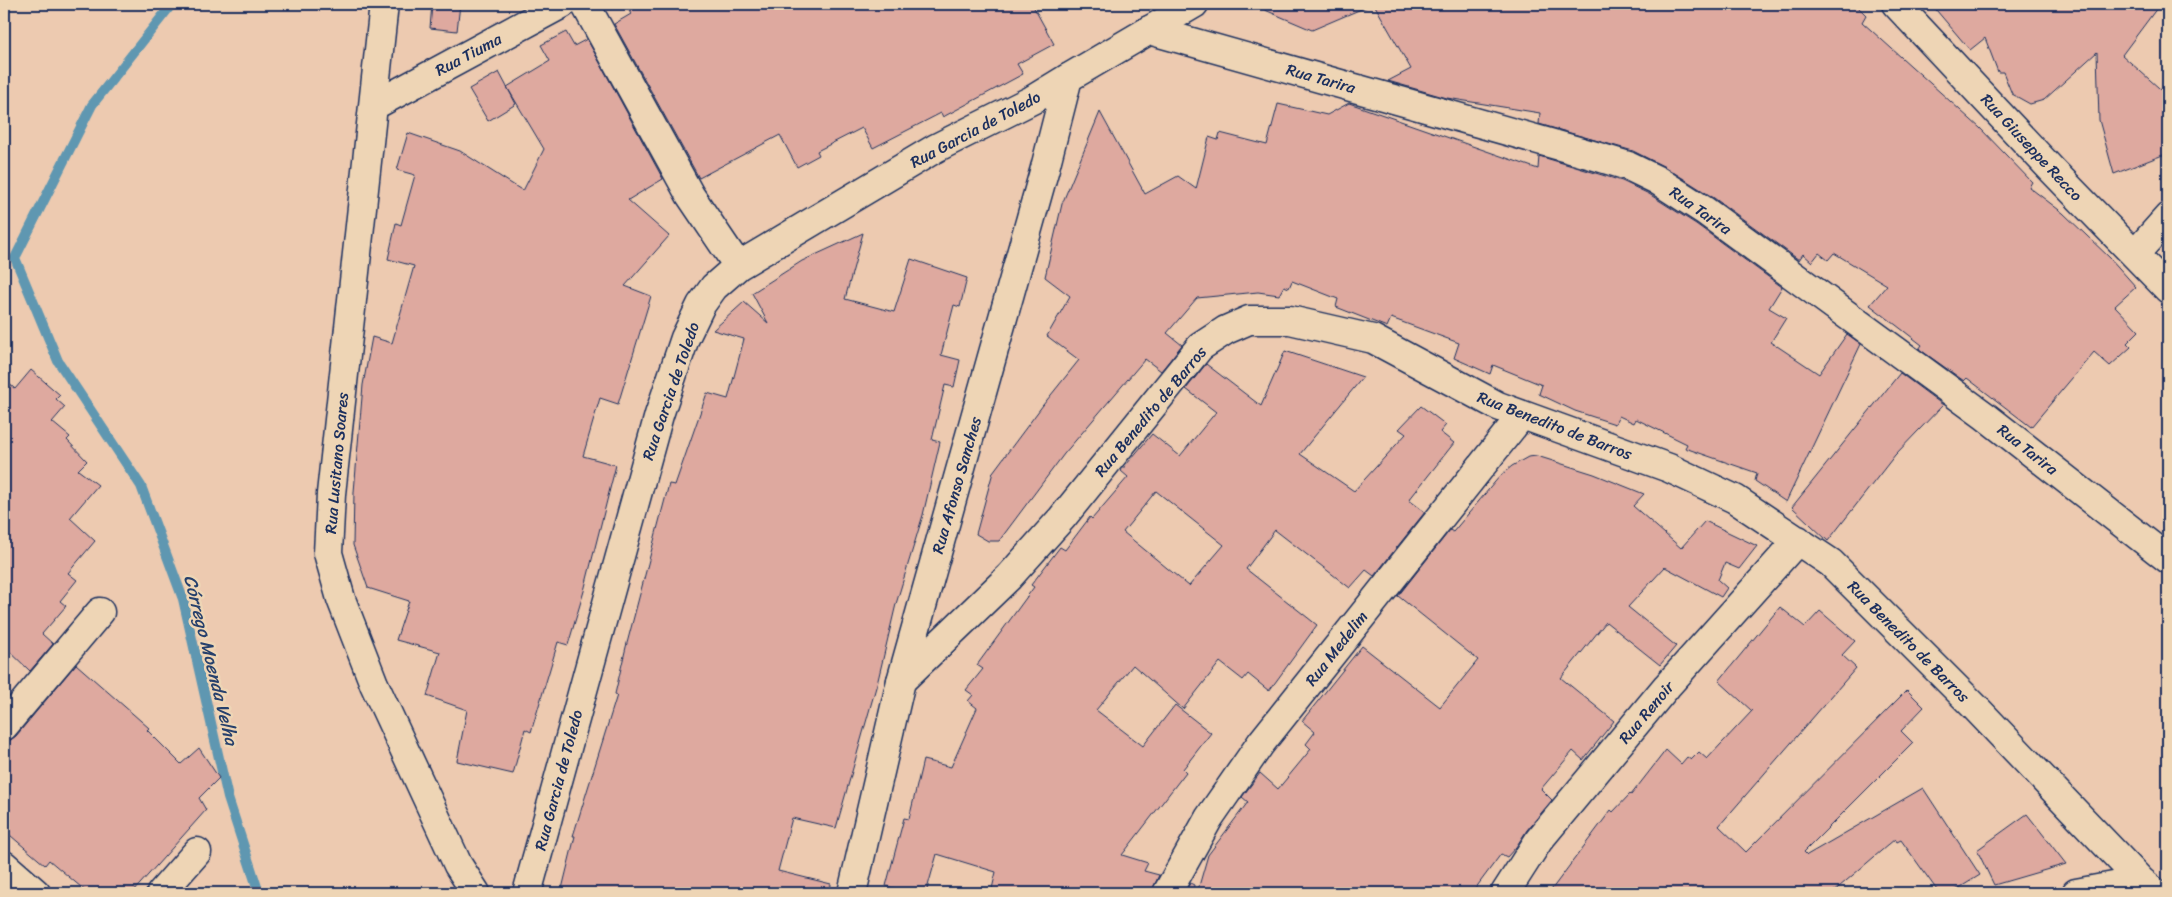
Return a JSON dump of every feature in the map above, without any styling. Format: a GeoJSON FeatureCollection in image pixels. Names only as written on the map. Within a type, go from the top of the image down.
{"type":"FeatureCollection","features":[{"type":"Feature","properties":{"kind":"street","name":"Rua Lusitano Soares"},"geometry":{"type":"LineString","coordinates":[[384,4],[375,105],[331,494],[328,553],[342,599],[374,684],[458,865],[476,893]]}},
{"type":"Feature","properties":{"kind":"street","name":"Rua Tiuma"},"geometry":{"type":"LineString","coordinates":[[375,105],[562,4]]}},
{"type":"Feature","properties":{"kind":"street"},"geometry":{"type":"LineString","coordinates":[[585,4],[690,195],[738,266]]}},
{"type":"Feature","properties":{"kind":"street","name":"Rua Garcia de Toledo"},"geometry":{"type":"LineString","coordinates":[[527,893],[659,414],[685,338],[701,305],[714,286],[738,266],[936,148],[1032,100],[1194,4]]}},
{"type":"Feature","properties":{"kind":"street","name":"Rua Giuseppe Recco"},"geometry":{"type":"LineString","coordinates":[[1896,4],[2053,171],[2168,289]]}},
{"type":"Feature","properties":{"kind":"street","name":"Rua Tarira"},"geometry":{"type":"LineString","coordinates":[[1149,30],[1592,155],[1628,166],[1657,180],[1705,211],[1985,416],[2168,559]]}},
{"type":"Feature","properties":{"kind":"street","name":"Rua Afonso Sanches"},"geometry":{"type":"LineString","coordinates":[[852,893],[901,681],[1043,177],[1068,78]]}},
{"type":"Feature","properties":{"kind":"street"},"geometry":{"type":"LineString","coordinates":[[2135,254],[2168,217]]}},
{"type":"Feature","properties":{"kind":"street","name":"Rua Benedito de Barros"},"geometry":{"type":"LineString","coordinates":[[901,681],[1009,577],[1062,518],[1200,347],[1226,330],[1249,320],[1290,320],[1373,339],[1498,406],[1677,472],[1735,499],[1798,540],[1831,563],[1975,707],[2148,887]]}},
{"type":"Feature","properties":{"kind":"street","name":"Rua Medelim"},"geometry":{"type":"LineString","coordinates":[[1167,893],[1209,818],[1261,744],[1522,415]]}},
{"type":"Feature","properties":{"kind":"street","name":"Rua Renoir"},"geometry":{"type":"LineString","coordinates":[[1505,893],[1539,840],[1667,686],[1798,540]]}},
{"type":"Feature","properties":{"kind":"street"},"geometry":{"type":"LineString","coordinates":[[4,726],[100,612]]}},
{"type":"Feature","properties":{"kind":"street"},"geometry":{"type":"LineString","coordinates":[[161,893],[197,852]]}},
{"type":"Feature","properties":{"kind":"street"},"geometry":{"type":"LineString","coordinates":[[4,865],[36,893]]}},
{"type":"Feature","properties":{"kind":"street"},"geometry":{"type":"LineString","coordinates":[[2076,893],[2148,887]]}},
{"type":"Feature","properties":{"kind":"building"},"geometry":{"type":"Polygon","coordinates":[[[432,4],[460,4],[457,31],[430,28],[432,4]]]}},
{"type":"Feature","properties":{"kind":"building"},"geometry":{"type":"Polygon","coordinates":[[[625,4],[1032,4],[1054,44],[1017,64],[1023,74],[943,117],[941,113],[873,148],[862,128],[817,151],[819,155],[797,167],[780,135],[699,178],[614,24],[631,14],[625,4]]]}},
{"type":"Feature","properties":{"kind":"building"},"geometry":{"type":"Polygon","coordinates":[[[1251,4],[1373,4],[1312,30],[1251,4]]]}},
{"type":"Feature","properties":{"kind":"building"},"geometry":{"type":"Polygon","coordinates":[[[1374,4],[1855,4],[1866,15],[1862,22],[1980,128],[2032,182],[2029,187],[2063,213],[2110,258],[2136,287],[2115,306],[2139,331],[2127,343],[2131,347],[2110,366],[2094,352],[2031,427],[1967,378],[1964,381],[1919,349],[1922,345],[1870,305],[1887,285],[1834,253],[1828,260],[1819,253],[1812,262],[1803,254],[1799,260],[1714,198],[1665,167],[1633,151],[1539,124],[1540,113],[1447,98],[1388,81],[1411,69],[1374,4]]]}},
{"type":"Feature","properties":{"kind":"building"},"geometry":{"type":"Polygon","coordinates":[[[1931,4],[2160,4],[2122,55],[2168,96],[2168,153],[2114,174],[2099,120],[2097,52],[2044,100],[2030,104],[2012,94],[2003,72],[1998,72],[1985,38],[1970,50],[1931,4]]]}},
{"type":"Feature","properties":{"kind":"building"},"geometry":{"type":"Polygon","coordinates":[[[566,32],[574,46],[587,39],[663,179],[628,200],[669,236],[625,286],[651,296],[618,404],[600,398],[583,456],[616,465],[584,591],[568,645],[558,642],[531,732],[525,729],[513,774],[457,761],[467,710],[427,696],[440,652],[396,640],[409,601],[368,588],[353,545],[354,492],[363,385],[372,337],[392,343],[414,266],[388,259],[396,223],[401,225],[415,175],[397,170],[408,133],[460,151],[523,191],[544,149],[507,87],[550,61],[541,45],[566,32]]]}},
{"type":"Feature","properties":{"kind":"building"},"geometry":{"type":"Polygon","coordinates":[[[499,72],[516,104],[488,121],[469,89],[499,72]]]}},
{"type":"Feature","properties":{"kind":"building"},"geometry":{"type":"Polygon","coordinates":[[[1349,103],[1538,169],[1539,156],[1622,181],[1649,194],[1696,224],[1782,287],[1769,308],[1786,318],[1771,342],[1819,374],[1847,334],[1861,344],[1786,502],[1755,481],[1757,473],[1685,448],[1687,444],[1636,419],[1634,423],[1619,416],[1615,424],[1575,411],[1539,394],[1542,385],[1493,365],[1490,374],[1454,358],[1459,343],[1391,318],[1387,327],[1336,307],[1338,299],[1292,281],[1289,288],[1284,286],[1279,295],[1258,292],[1197,298],[1167,333],[1182,345],[1161,371],[1145,359],[1064,454],[999,541],[988,541],[976,534],[993,472],[1079,360],[1047,336],[1070,296],[1045,277],[1062,204],[1100,112],[1145,194],[1178,176],[1196,189],[1209,137],[1218,140],[1220,133],[1267,145],[1278,104],[1327,115],[1349,103]]]}},
{"type":"Feature","properties":{"kind":"building"},"geometry":{"type":"Polygon","coordinates":[[[863,233],[845,299],[894,312],[911,259],[967,278],[960,307],[954,305],[941,355],[960,360],[954,387],[945,385],[932,440],[940,442],[923,515],[896,604],[878,680],[836,828],[792,818],[778,871],[831,884],[830,893],[561,893],[575,836],[573,836],[617,695],[615,694],[626,647],[669,484],[675,485],[707,393],[728,399],[744,339],[713,330],[744,302],[768,323],[752,293],[802,261],[863,233]]]}},
{"type":"Feature","properties":{"kind":"building"},"geometry":{"type":"Polygon","coordinates":[[[1285,351],[1363,377],[1300,454],[1354,491],[1406,434],[1399,429],[1421,406],[1446,425],[1440,432],[1454,443],[1409,500],[1425,512],[1374,576],[1366,570],[1350,588],[1275,530],[1246,569],[1317,625],[1269,691],[1248,674],[1243,680],[1220,662],[1183,709],[1133,665],[1096,710],[1143,746],[1175,705],[1211,733],[1183,769],[1186,772],[1122,855],[1148,863],[1144,871],[1159,875],[1151,893],[991,893],[996,872],[937,854],[926,893],[912,893],[886,886],[904,818],[909,819],[923,760],[951,767],[977,708],[968,701],[973,695],[966,690],[983,669],[977,665],[1034,587],[1031,585],[1060,547],[1065,550],[1090,517],[1092,519],[1128,477],[1121,471],[1152,434],[1180,456],[1216,412],[1186,389],[1206,364],[1261,406],[1285,351]],[[1156,491],[1123,532],[1189,586],[1224,545],[1156,491]]]}},
{"type":"Feature","properties":{"kind":"building"},"geometry":{"type":"Polygon","coordinates":[[[31,370],[60,395],[56,399],[65,407],[52,422],[70,437],[67,440],[87,461],[78,470],[98,485],[70,518],[95,541],[68,573],[77,580],[60,601],[66,606],[42,634],[53,644],[30,671],[4,646],[4,379],[15,389],[31,370]]]}},
{"type":"Feature","properties":{"kind":"building"},"geometry":{"type":"Polygon","coordinates":[[[1900,373],[1943,405],[1895,455],[1828,541],[1792,507],[1900,373]]]}},
{"type":"Feature","properties":{"kind":"building"},"geometry":{"type":"Polygon","coordinates":[[[1537,456],[1594,474],[1644,494],[1633,506],[1681,548],[1705,521],[1757,546],[1739,569],[1725,563],[1718,580],[1727,588],[1721,597],[1665,567],[1628,607],[1676,646],[1660,665],[1606,622],[1561,678],[1614,721],[1583,760],[1573,751],[1541,789],[1552,800],[1507,857],[1501,854],[1472,893],[1197,893],[1208,855],[1248,802],[1242,797],[1260,773],[1278,789],[1311,749],[1306,744],[1315,732],[1302,721],[1362,646],[1440,707],[1478,660],[1398,596],[1450,530],[1453,532],[1500,476],[1512,466],[1528,457],[1537,456]]]}},
{"type":"Feature","properties":{"kind":"building"},"geometry":{"type":"Polygon","coordinates":[[[1780,607],[1805,627],[1820,611],[1855,641],[1842,655],[1856,668],[1719,826],[1746,852],[1907,690],[1924,707],[1901,731],[1913,743],[1804,852],[1807,855],[1923,788],[1980,875],[1951,893],[1939,893],[1901,840],[1897,842],[1895,839],[1832,893],[1549,893],[1611,810],[1613,812],[1631,795],[1666,750],[1681,764],[1687,757],[1691,760],[1699,752],[1707,759],[1752,711],[1719,681],[1780,607]]]}},
{"type":"Feature","properties":{"kind":"building"},"geometry":{"type":"Polygon","coordinates":[[[76,664],[149,728],[147,730],[181,764],[199,748],[219,778],[199,798],[206,810],[132,893],[88,893],[49,860],[45,865],[4,830],[4,745],[16,736],[76,664]]]}},
{"type":"Feature","properties":{"kind":"building"},"geometry":{"type":"Polygon","coordinates":[[[2027,814],[2066,864],[1994,885],[1977,850],[2027,814]]]}},
{"type":"Feature","properties":{"kind":"building"},"geometry":{"type":"Polygon","coordinates":[[[1190,883],[1194,885],[1193,893],[1185,893],[1190,883]]]}},
{"type":"Feature","properties":{"kind":"waterway","name":"Córrego Moenda Velha"},"geometry":{"type":"LineString","coordinates":[[172,4],[92,105],[15,258],[58,361],[141,486],[183,599],[228,798],[259,893]]}}]}
